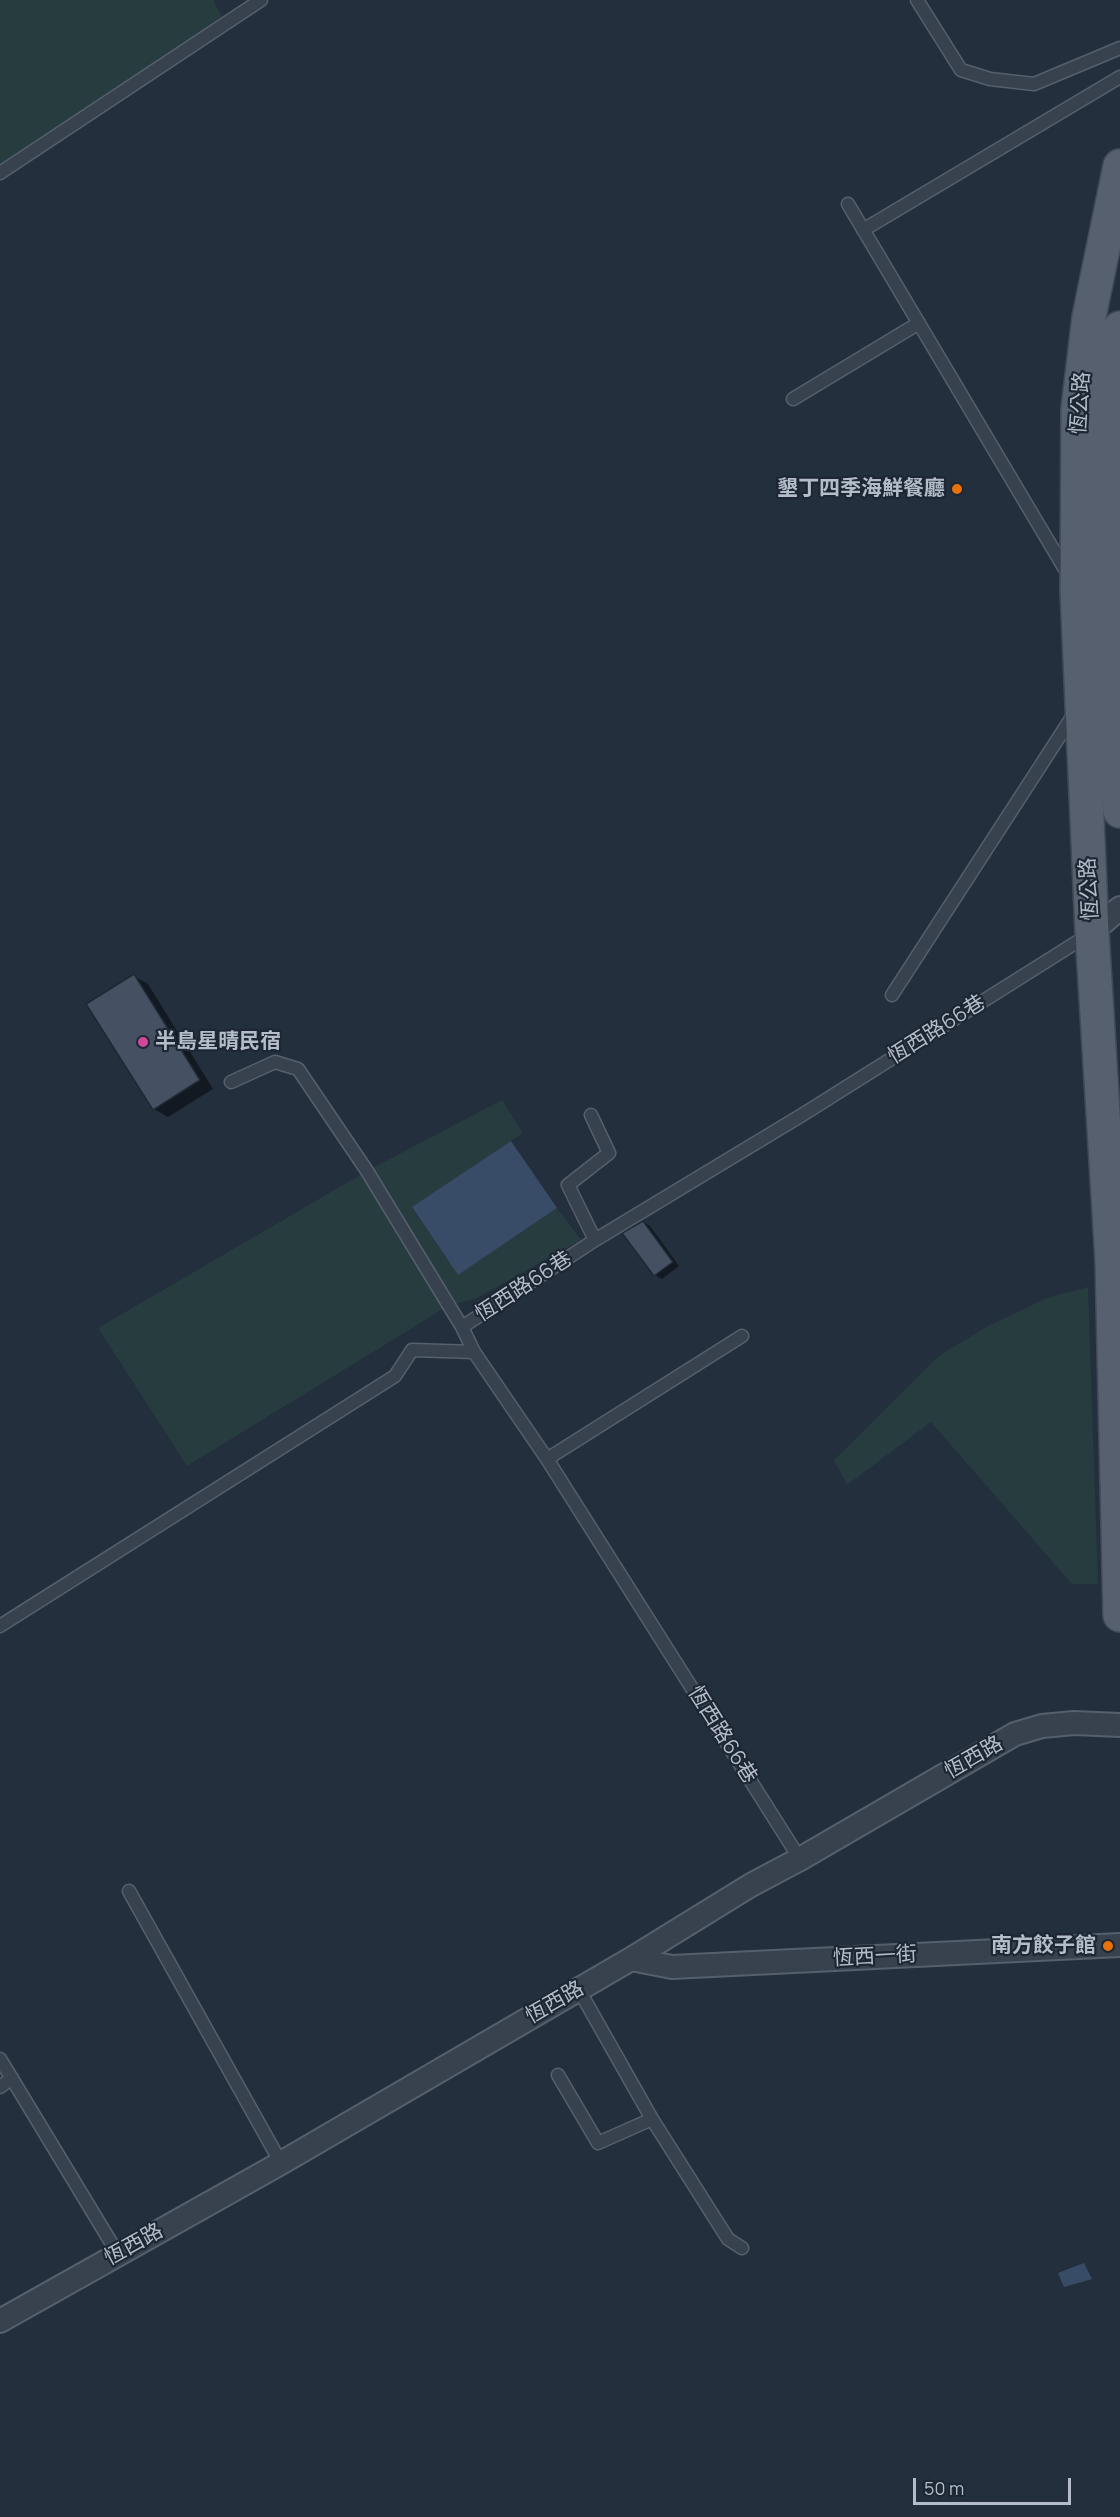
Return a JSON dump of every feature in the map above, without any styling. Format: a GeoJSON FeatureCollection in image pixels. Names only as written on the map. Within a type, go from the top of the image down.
{"type":"FeatureCollection","features":[{"type":"Feature","properties":{"kind":"main road","name":"恆公路"},"geometry":{"type":"LineString","coordinates":[[1120,166],[1091,306],[1078,409],[1077,590],[1092,932],[1112,1260],[1120,1615]]}},
{"type":"Feature","properties":{"kind":"main road","name":"恆公路"},"geometry":{"type":"LineString","coordinates":[[1120,328],[1111,410],[1108,513],[1111,680],[1120,811]]}},
{"type":"Feature","properties":{"kind":"street"},"geometry":{"type":"LineString","coordinates":[[1092,932],[1120,908]]}},
{"type":"Feature","properties":{"kind":"street","name":"恆西路"},"geometry":{"type":"LineString","coordinates":[[0,2321],[281,2163],[579,1990],[751,1885],[1015,1734],[1053,1725],[1120,1725]]}},
{"type":"Feature","properties":{"kind":"street","name":"恆西一街"},"geometry":{"type":"LineString","coordinates":[[631,1959],[672,1967],[1120,1945]]}},
{"type":"Feature","properties":{"kind":"lane"},"geometry":{"type":"LineString","coordinates":[[917,0],[961,70],[990,79],[1034,84],[1120,48]]}},
{"type":"Feature","properties":{"kind":"lane"},"geometry":{"type":"LineString","coordinates":[[0,173],[257,1]]}},
{"type":"Feature","properties":{"kind":"lane"},"geometry":{"type":"LineString","coordinates":[[863,230],[1120,77]]}},
{"type":"Feature","properties":{"kind":"lane"},"geometry":{"type":"LineString","coordinates":[[848,204],[1077,590]]}},
{"type":"Feature","properties":{"kind":"lane"},"geometry":{"type":"LineString","coordinates":[[793,399],[919,323]]}},
{"type":"Feature","properties":{"kind":"lane"},"geometry":{"type":"LineString","coordinates":[[892,995],[1081,702]]}},
{"type":"Feature","properties":{"kind":"lane","name":"恆西路66巷"},"geometry":{"type":"LineString","coordinates":[[800,1859],[547,1460],[474,1352],[462,1327],[595,1240],[802,1115],[1092,932]]}},
{"type":"Feature","properties":{"kind":"lane"},"geometry":{"type":"LineString","coordinates":[[231,1082],[275,1062],[298,1069],[367,1171],[462,1327]]}},
{"type":"Feature","properties":{"kind":"lane"},"geometry":{"type":"LineString","coordinates":[[591,1115],[609,1153],[568,1185],[595,1240]]}},
{"type":"Feature","properties":{"kind":"lane"},"geometry":{"type":"LineString","coordinates":[[547,1460],[742,1336]]}},
{"type":"Feature","properties":{"kind":"lane"},"geometry":{"type":"LineString","coordinates":[[0,1626],[395,1376],[412,1350],[474,1352]]}},
{"type":"Feature","properties":{"kind":"lane"},"geometry":{"type":"LineString","coordinates":[[129,1891],[281,2163]]}},
{"type":"Feature","properties":{"kind":"lane"},"geometry":{"type":"LineString","coordinates":[[579,1990],[652,2119],[728,2240],[742,2248]]}},
{"type":"Feature","properties":{"kind":"lane"},"geometry":{"type":"LineString","coordinates":[[0,2059],[118,2254]]}},
{"type":"Feature","properties":{"kind":"lane"},"geometry":{"type":"LineString","coordinates":[[558,2075],[598,2143],[652,2119]]}},
{"type":"Feature","properties":{"kind":"lane"},"geometry":{"type":"LineString","coordinates":[[0,2087],[12,2078]]}},
{"type":"Feature","properties":{"kind":"green space"},"geometry":{"type":"Polygon","coordinates":[[[0,0],[213,0],[225,22],[0,172],[0,0]]]}},
{"type":"Feature","properties":{"kind":"green space"},"geometry":{"type":"Polygon","coordinates":[[[502,1100],[523,1133],[412,1208],[458,1275],[557,1208],[581,1240],[477,1298],[448,1306],[187,1466],[98,1328],[367,1171],[502,1100]]]}},
{"type":"Feature","properties":{"kind":"green space"},"geometry":{"type":"Polygon","coordinates":[[[1088,1287],[1098,1584],[1072,1584],[931,1422],[847,1485],[834,1460],[940,1355],[988,1326],[1047,1298],[1088,1287]]]}},
{"type":"Feature","properties":{"kind":"water"},"geometry":{"type":"Polygon","coordinates":[[[511,1141],[557,1208],[458,1275],[412,1207],[511,1141]]]}},
{"type":"Feature","properties":{"kind":"water"},"geometry":{"type":"Polygon","coordinates":[[[1084,2263],[1092,2279],[1064,2287],[1058,2273],[1084,2263]]]}},
{"type":"Feature","properties":{"kind":"building","name":"半島星晴民宿"},"geometry":{"type":"Polygon","coordinates":[[[134,974],[200,1080],[153,1110],[86,1004],[134,974]]]}},
{"type":"Feature","properties":{"kind":"building"},"geometry":{"type":"Polygon","coordinates":[[[643,1221],[673,1262],[654,1276],[622,1233],[643,1221]]]}},
{"type":"Feature","properties":{"kind":"place","name":"墾丁四季海鮮餐廳"},"geometry":{"type":"Point","coordinates":[957,489]}},
{"type":"Feature","properties":{"kind":"place","name":"半島星晴民宿"},"geometry":{"type":"Point","coordinates":[143,1042]}},
{"type":"Feature","properties":{"kind":"place","name":"南方餃子館"},"geometry":{"type":"Point","coordinates":[1108,1946]}}]}
